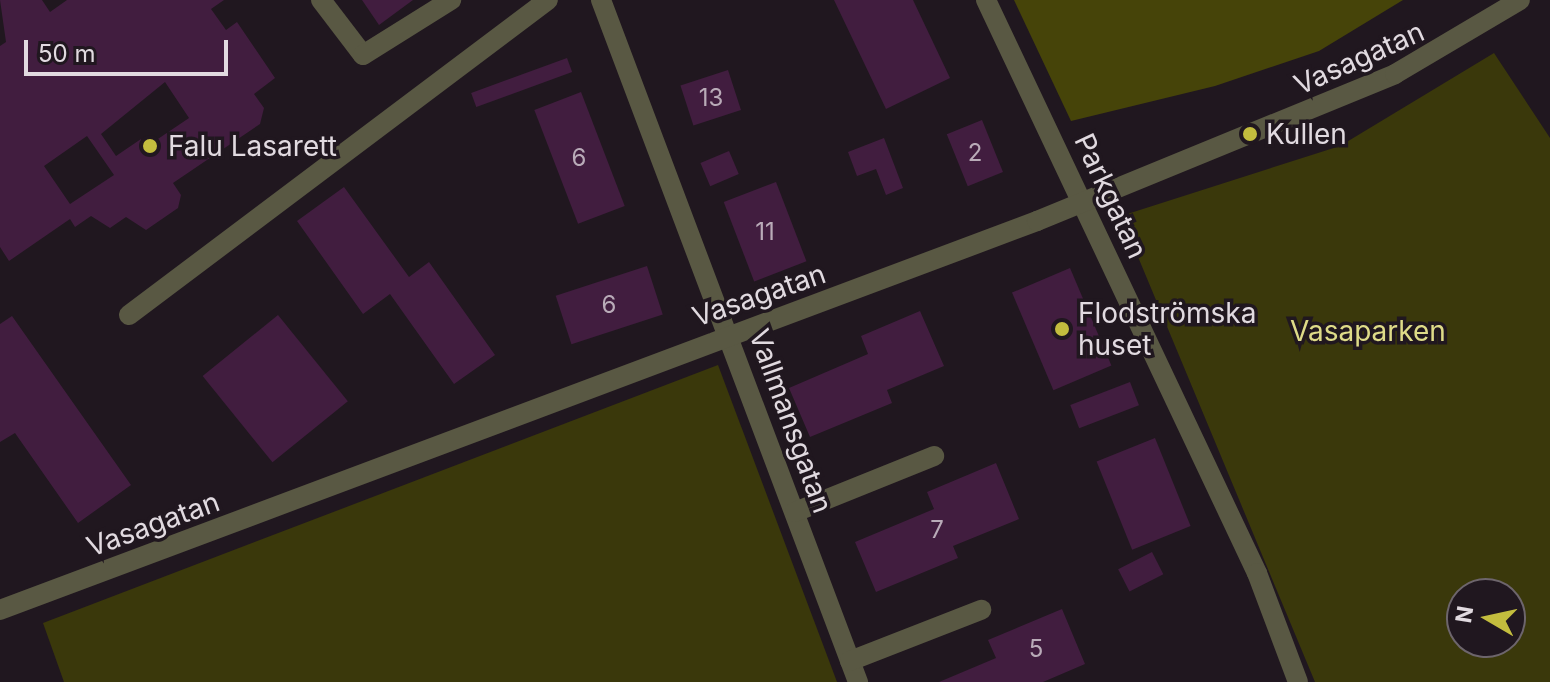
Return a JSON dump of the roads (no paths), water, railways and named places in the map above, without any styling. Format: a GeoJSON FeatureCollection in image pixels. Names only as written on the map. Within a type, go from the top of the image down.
{"type":"FeatureCollection","features":[{"type":"Feature","properties":{"kind":"street"},"geometry":{"type":"LineString","coordinates":[[321,0],[363,55],[451,0]]}},
{"type":"Feature","properties":{"kind":"street"},"geometry":{"type":"LineString","coordinates":[[129,315],[548,0]]}},
{"type":"Feature","properties":{"kind":"street","name":"Vallmansgatan"},"geometry":{"type":"LineString","coordinates":[[601,0],[729,332],[858,682]]}},
{"type":"Feature","properties":{"kind":"street","name":"Parkgatan"},"geometry":{"type":"LineString","coordinates":[[986,0],[1257,573],[1298,682]]}},
{"type":"Feature","properties":{"kind":"street","name":"Vasagatan"},"geometry":{"type":"LineString","coordinates":[[0,610],[729,332],[778,320],[1395,74],[1460,42],[1520,0]]}},
{"type":"Feature","properties":{"kind":"street"},"geometry":{"type":"LineString","coordinates":[[795,512],[934,456]]}},
{"type":"Feature","properties":{"kind":"street"},"geometry":{"type":"LineString","coordinates":[[850,661],[981,610]]}},
{"type":"Feature","properties":{"kind":"place","name":"Kullen"},"geometry":{"type":"Point","coordinates":[1250,134]}},
{"type":"Feature","properties":{"kind":"place","name":"Falu Lasarett"},"geometry":{"type":"Point","coordinates":[150,146]}},
{"type":"Feature","properties":{"kind":"place","name":"Flodströmska huset"},"geometry":{"type":"Point","coordinates":[1062,329]}},
{"type":"Feature","properties":{"kind":"park label","name":"Vasaparken"},"geometry":{"type":"Point","coordinates":[1368,331]}}]}
